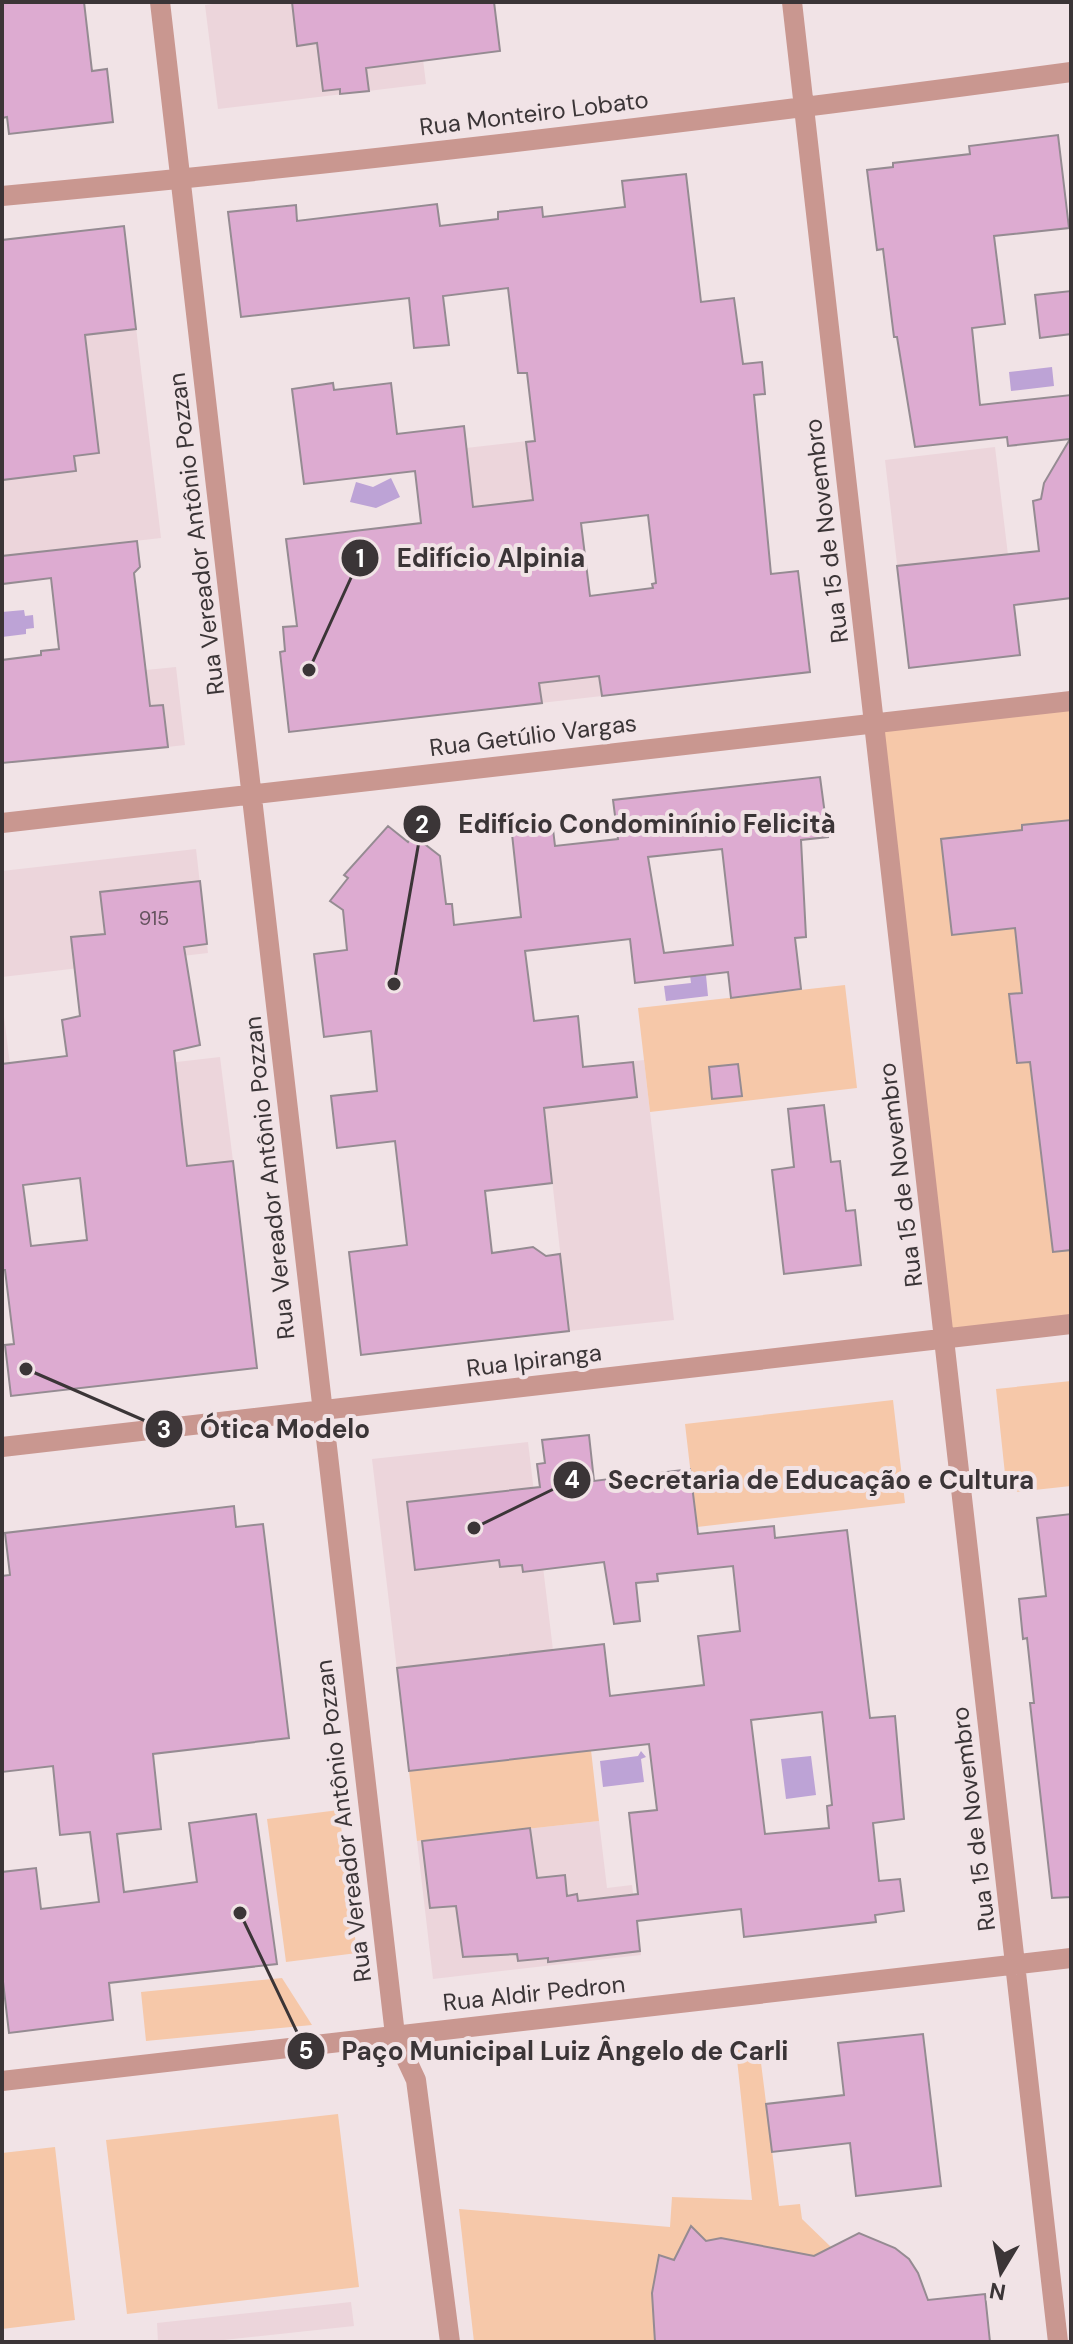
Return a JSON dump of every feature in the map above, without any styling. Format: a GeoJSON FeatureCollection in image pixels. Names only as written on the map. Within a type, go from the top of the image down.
{"type":"FeatureCollection","features":[{"type":"Feature","properties":{"kind":"street","name":"Rua Vereador Antônio Pozzan"},"geometry":{"type":"LineString","coordinates":[[160,2],[395,2035],[416,2080],[450,2342]]}},
{"type":"Feature","properties":{"kind":"street","name":"Rua 15 de Novembro"},"geometry":{"type":"LineString","coordinates":[[792,2],[1058,2342]]}},
{"type":"Feature","properties":{"kind":"street","name":"Rua Monteiro Lobato"},"geometry":{"type":"LineString","coordinates":[[2,196],[181,180],[804,108],[1071,72]]}},
{"type":"Feature","properties":{"kind":"street","name":"Rua Getúlio Vargas"},"geometry":{"type":"LineString","coordinates":[[2,823],[1071,701]]}},
{"type":"Feature","properties":{"kind":"street","name":"Rua Ipiranga"},"geometry":{"type":"LineString","coordinates":[[2,1447],[1071,1324]]}},
{"type":"Feature","properties":{"kind":"street","name":"Rua Aldir Pedron"},"geometry":{"type":"LineString","coordinates":[[2,2081],[1071,1958]]}},
{"type":"Feature","properties":{"kind":"shaded area"},"geometry":{"type":"Polygon","coordinates":[[[228,2],[416,2],[426,84],[218,109],[205,5],[228,2]]]}},
{"type":"Feature","properties":{"kind":"shaded area"},"geometry":{"type":"Polygon","coordinates":[[[124,226],[161,538],[3,556],[2,240],[124,226]]]}},
{"type":"Feature","properties":{"kind":"shaded area"},"geometry":{"type":"Polygon","coordinates":[[[1052,367],[1054,386],[1011,391],[1009,372],[1052,367]]]}},
{"type":"Feature","properties":{"kind":"shaded area"},"geometry":{"type":"Polygon","coordinates":[[[571,436],[602,696],[497,708],[466,448],[571,436]]]}},
{"type":"Feature","properties":{"kind":"shaded area"},"geometry":{"type":"Polygon","coordinates":[[[995,447],[1020,655],[909,668],[885,460],[995,447]]]}},
{"type":"Feature","properties":{"kind":"shaded area"},"geometry":{"type":"Polygon","coordinates":[[[391,478],[400,497],[376,508],[350,502],[356,482],[373,487],[391,478]]]}},
{"type":"Feature","properties":{"kind":"shaded area"},"geometry":{"type":"Polygon","coordinates":[[[24,610],[25,616],[33,615],[34,628],[26,629],[26,634],[2,637],[2,612],[24,610]]]}},
{"type":"Feature","properties":{"kind":"shaded area"},"geometry":{"type":"Polygon","coordinates":[[[176,667],[185,745],[54,760],[48,709],[149,697],[146,670],[176,667]]]}},
{"type":"Feature","properties":{"kind":"shaded area"},"geometry":{"type":"Polygon","coordinates":[[[1071,701],[1071,1324],[945,1339],[874,723],[1071,701]]]}},
{"type":"Feature","properties":{"kind":"shaded area"},"geometry":{"type":"Polygon","coordinates":[[[196,849],[208,953],[2,977],[2,871],[196,849]]]}},
{"type":"Feature","properties":{"kind":"shaded area"},"geometry":{"type":"Polygon","coordinates":[[[705,965],[708,996],[666,1001],[664,986],[691,983],[689,967],[705,965]]]}},
{"type":"Feature","properties":{"kind":"shaded area"},"geometry":{"type":"Polygon","coordinates":[[[845,985],[857,1088],[650,1112],[638,1008],[845,985]]]}},
{"type":"Feature","properties":{"kind":"shaded area"},"geometry":{"type":"Polygon","coordinates":[[[2,1000],[12,1081],[220,1057],[233,1161],[23,1185],[2,1134],[2,1000]]]}},
{"type":"Feature","properties":{"kind":"shaded area"},"geometry":{"type":"Polygon","coordinates":[[[644,1060],[674,1320],[569,1331],[540,1072],[644,1060]]]}},
{"type":"Feature","properties":{"kind":"shaded area"},"geometry":{"type":"Polygon","coordinates":[[[1071,1381],[1071,1486],[1007,1493],[996,1389],[1071,1381]]]}},
{"type":"Feature","properties":{"kind":"shaded area"},"geometry":{"type":"Polygon","coordinates":[[[893,1400],[905,1503],[697,1527],[685,1424],[893,1400]]]}},
{"type":"Feature","properties":{"kind":"shaded area"},"geometry":{"type":"Polygon","coordinates":[[[528,1442],[553,1650],[604,1644],[616,1747],[409,1771],[372,1459],[528,1442]]]}},
{"type":"Feature","properties":{"kind":"shaded area"},"geometry":{"type":"Polygon","coordinates":[[[591,1750],[599,1821],[417,1841],[409,1771],[591,1750]]]}},
{"type":"Feature","properties":{"kind":"shaded area"},"geometry":{"type":"Polygon","coordinates":[[[641,1751],[646,1757],[641,1759],[644,1782],[603,1787],[600,1761],[638,1756],[641,1751]]]}},
{"type":"Feature","properties":{"kind":"shaded area"},"geometry":{"type":"Polygon","coordinates":[[[811,1756],[816,1795],[786,1799],[781,1759],[811,1756]]]}},
{"type":"Feature","properties":{"kind":"shaded area"},"geometry":{"type":"Polygon","coordinates":[[[339,1810],[357,1953],[286,1962],[267,1819],[339,1810]]]}},
{"type":"Feature","properties":{"kind":"shaded area"},"geometry":{"type":"Polygon","coordinates":[[[599,1821],[607,1888],[632,1885],[641,1955],[433,1979],[417,1841],[599,1821]]]}},
{"type":"Feature","properties":{"kind":"shaded area"},"geometry":{"type":"Polygon","coordinates":[[[282,1978],[312,2025],[146,2041],[141,1992],[282,1978]]]}},
{"type":"Feature","properties":{"kind":"shaded area"},"geometry":{"type":"Polygon","coordinates":[[[759,2047],[779,2206],[800,2204],[802,2219],[831,2247],[818,2257],[721,2238],[706,2241],[691,2226],[676,2260],[659,2256],[652,2293],[655,2342],[474,2342],[459,2209],[670,2227],[672,2197],[752,2200],[736,2050],[759,2047]]]}},
{"type":"Feature","properties":{"kind":"shaded area"},"geometry":{"type":"Polygon","coordinates":[[[338,2114],[359,2287],[127,2314],[106,2140],[338,2114]]]}},
{"type":"Feature","properties":{"kind":"shaded area"},"geometry":{"type":"Polygon","coordinates":[[[55,2147],[75,2320],[2,2329],[2,2153],[55,2147]]]}},
{"type":"Feature","properties":{"kind":"shaded area"},"geometry":{"type":"Polygon","coordinates":[[[351,2302],[354,2326],[205,2342],[158,2342],[157,2323],[351,2302]]]}},
{"type":"Feature","properties":{"kind":"building"},"geometry":{"type":"Polygon","coordinates":[[[2,2],[84,2],[92,71],[107,69],[113,122],[9,134],[7,117],[2,118],[2,2]]]}},
{"type":"Feature","properties":{"kind":"building"},"geometry":{"type":"Polygon","coordinates":[[[292,2],[494,2],[500,51],[366,68],[369,91],[340,94],[340,89],[323,91],[317,43],[297,46],[292,2]]]}},
{"type":"Feature","properties":{"kind":"building"},"geometry":{"type":"Polygon","coordinates":[[[1058,135],[1069,228],[994,236],[1005,324],[972,328],[980,405],[1071,395],[1071,598],[1014,605],[1020,655],[909,668],[897,566],[1039,551],[1033,501],[1041,499],[1044,483],[1070,439],[1008,446],[1007,437],[915,447],[897,337],[894,337],[883,249],[877,250],[867,170],[893,167],[893,163],[970,154],[969,146],[1058,135]]]}},
{"type":"Feature","properties":{"kind":"building"},"geometry":{"type":"Polygon","coordinates":[[[686,174],[701,302],[734,298],[743,364],[762,362],[765,394],[754,395],[771,574],[798,571],[810,672],[602,696],[599,676],[539,683],[542,703],[289,732],[280,652],[285,651],[283,627],[297,626],[286,539],[421,523],[415,471],[304,484],[292,389],[333,383],[334,390],[391,383],[397,434],[464,426],[473,507],[533,500],[526,442],[535,441],[527,373],[518,373],[508,288],[443,296],[449,345],[414,348],[409,298],[241,317],[228,212],[296,205],[297,221],[437,204],[440,226],[498,219],[498,212],[542,207],[543,217],[625,207],[622,181],[686,174]],[[648,515],[581,523],[590,596],[653,588],[652,584],[656,583],[648,515]]]}},
{"type":"Feature","properties":{"kind":"building"},"geometry":{"type":"Polygon","coordinates":[[[124,226],[136,329],[85,335],[99,453],[74,456],[76,471],[2,480],[2,240],[124,226]]]}},
{"type":"Feature","properties":{"kind":"building"},"geometry":{"type":"Polygon","coordinates":[[[1071,291],[1071,334],[1040,338],[1035,295],[1071,291]]]}},
{"type":"Feature","properties":{"kind":"building"},"geometry":{"type":"Polygon","coordinates":[[[137,541],[140,567],[134,573],[150,706],[163,705],[168,747],[2,763],[2,660],[41,655],[41,651],[59,649],[51,578],[2,584],[2,556],[137,541]]]}},
{"type":"Feature","properties":{"kind":"building"},"geometry":{"type":"Polygon","coordinates":[[[820,777],[828,837],[801,840],[806,937],[795,938],[801,989],[731,998],[728,972],[635,983],[630,939],[525,951],[534,1021],[578,1016],[583,1067],[633,1062],[637,1097],[544,1108],[552,1183],[485,1191],[492,1253],[533,1247],[546,1256],[560,1254],[569,1331],[361,1355],[349,1252],[407,1245],[395,1141],[337,1148],[331,1096],[377,1091],[371,1031],[324,1037],[314,954],[347,950],[343,910],[330,901],[348,878],[344,875],[388,826],[408,842],[413,835],[440,856],[446,904],[452,904],[454,925],[521,917],[512,834],[553,829],[555,846],[618,839],[613,800],[820,777]],[[722,849],[648,857],[664,953],[733,945],[722,849]]]}},
{"type":"Feature","properties":{"kind":"building"},"geometry":{"type":"Polygon","coordinates":[[[1071,820],[1071,1250],[1053,1252],[1030,1062],[1017,1063],[1009,994],[1022,993],[1015,928],[952,935],[941,839],[1022,830],[1022,825],[1071,820]]]}},
{"type":"Feature","properties":{"kind":"building"},"geometry":{"type":"Polygon","coordinates":[[[200,881],[207,944],[184,947],[200,1045],[174,1051],[182,1124],[187,1166],[233,1161],[257,1368],[11,1396],[5,1345],[14,1344],[5,1270],[2,1270],[2,1064],[67,1056],[62,1020],[80,1016],[71,937],[105,934],[100,892],[200,881]],[[80,1178],[23,1185],[31,1246],[87,1240],[80,1178]]]}},
{"type":"Feature","properties":{"kind":"building"},"geometry":{"type":"Polygon","coordinates":[[[738,1064],[742,1096],[712,1099],[709,1067],[738,1064]]]}},
{"type":"Feature","properties":{"kind":"building"},"geometry":{"type":"Polygon","coordinates":[[[824,1105],[831,1162],[840,1161],[846,1211],[855,1210],[861,1265],[784,1274],[772,1170],[794,1167],[788,1109],[824,1105]]]}},
{"type":"Feature","properties":{"kind":"building"},"geometry":{"type":"Polygon","coordinates":[[[589,1435],[594,1481],[690,1469],[698,1534],[774,1526],[775,1538],[847,1530],[870,1718],[895,1716],[904,1819],[873,1823],[879,1881],[900,1879],[904,1911],[875,1915],[876,1922],[744,1937],[741,1909],[637,1921],[640,1951],[548,1962],[548,1958],[518,1961],[517,1954],[463,1957],[456,1906],[430,1908],[422,1841],[530,1828],[537,1878],[565,1875],[567,1896],[577,1894],[578,1901],[638,1894],[629,1813],[657,1810],[649,1744],[409,1771],[397,1668],[604,1644],[610,1696],[704,1685],[698,1636],[740,1631],[733,1566],[657,1574],[658,1581],[636,1583],[640,1621],[614,1624],[604,1562],[523,1572],[522,1565],[500,1567],[499,1560],[415,1570],[407,1502],[540,1487],[537,1464],[545,1463],[542,1440],[589,1435]],[[822,1712],[751,1720],[765,1834],[829,1828],[827,1806],[832,1805],[822,1712]]]}},
{"type":"Feature","properties":{"kind":"building"},"geometry":{"type":"Polygon","coordinates":[[[234,1506],[236,1527],[263,1524],[289,1738],[153,1754],[161,1829],[117,1834],[124,1892],[197,1882],[189,1823],[256,1814],[277,1964],[109,1983],[113,2020],[9,2033],[2,1973],[2,1872],[36,1868],[41,1909],[99,1902],[90,1832],[60,1835],[53,1766],[2,1772],[2,1576],[10,1575],[5,1533],[234,1506]]]}},
{"type":"Feature","properties":{"kind":"building"},"geometry":{"type":"Polygon","coordinates":[[[1071,1514],[1071,1897],[1052,1898],[1030,1703],[1034,1703],[1027,1638],[1023,1639],[1019,1599],[1046,1596],[1037,1518],[1071,1514]]]}},
{"type":"Feature","properties":{"kind":"building"},"geometry":{"type":"Polygon","coordinates":[[[923,2034],[941,2186],[856,2196],[850,2143],[772,2152],[766,2104],[844,2095],[838,2043],[923,2034]]]}},
{"type":"Feature","properties":{"kind":"building"},"geometry":{"type":"Polygon","coordinates":[[[691,2226],[706,2241],[721,2238],[814,2256],[859,2233],[895,2248],[909,2259],[928,2300],[985,2294],[990,2342],[655,2342],[652,2293],[659,2255],[674,2260],[691,2226]]]}},
{"type":"Feature","properties":{"kind":"place","name":"Edifício Alpinia"},"geometry":{"type":"Point","coordinates":[309,670]}},
{"type":"Feature","properties":{"kind":"place","name":"Edifício Condominínio Felicità"},"geometry":{"type":"Point","coordinates":[394,984]}},
{"type":"Feature","properties":{"kind":"place","name":"Ótica Modelo"},"geometry":{"type":"Point","coordinates":[26,1369]}},
{"type":"Feature","properties":{"kind":"place","name":"Secretaria de Educação e Cultura"},"geometry":{"type":"Point","coordinates":[474,1528]}},
{"type":"Feature","properties":{"kind":"place","name":"Paço Municipal Luiz Ângelo de Carli"},"geometry":{"type":"Point","coordinates":[240,1913]}}]}
